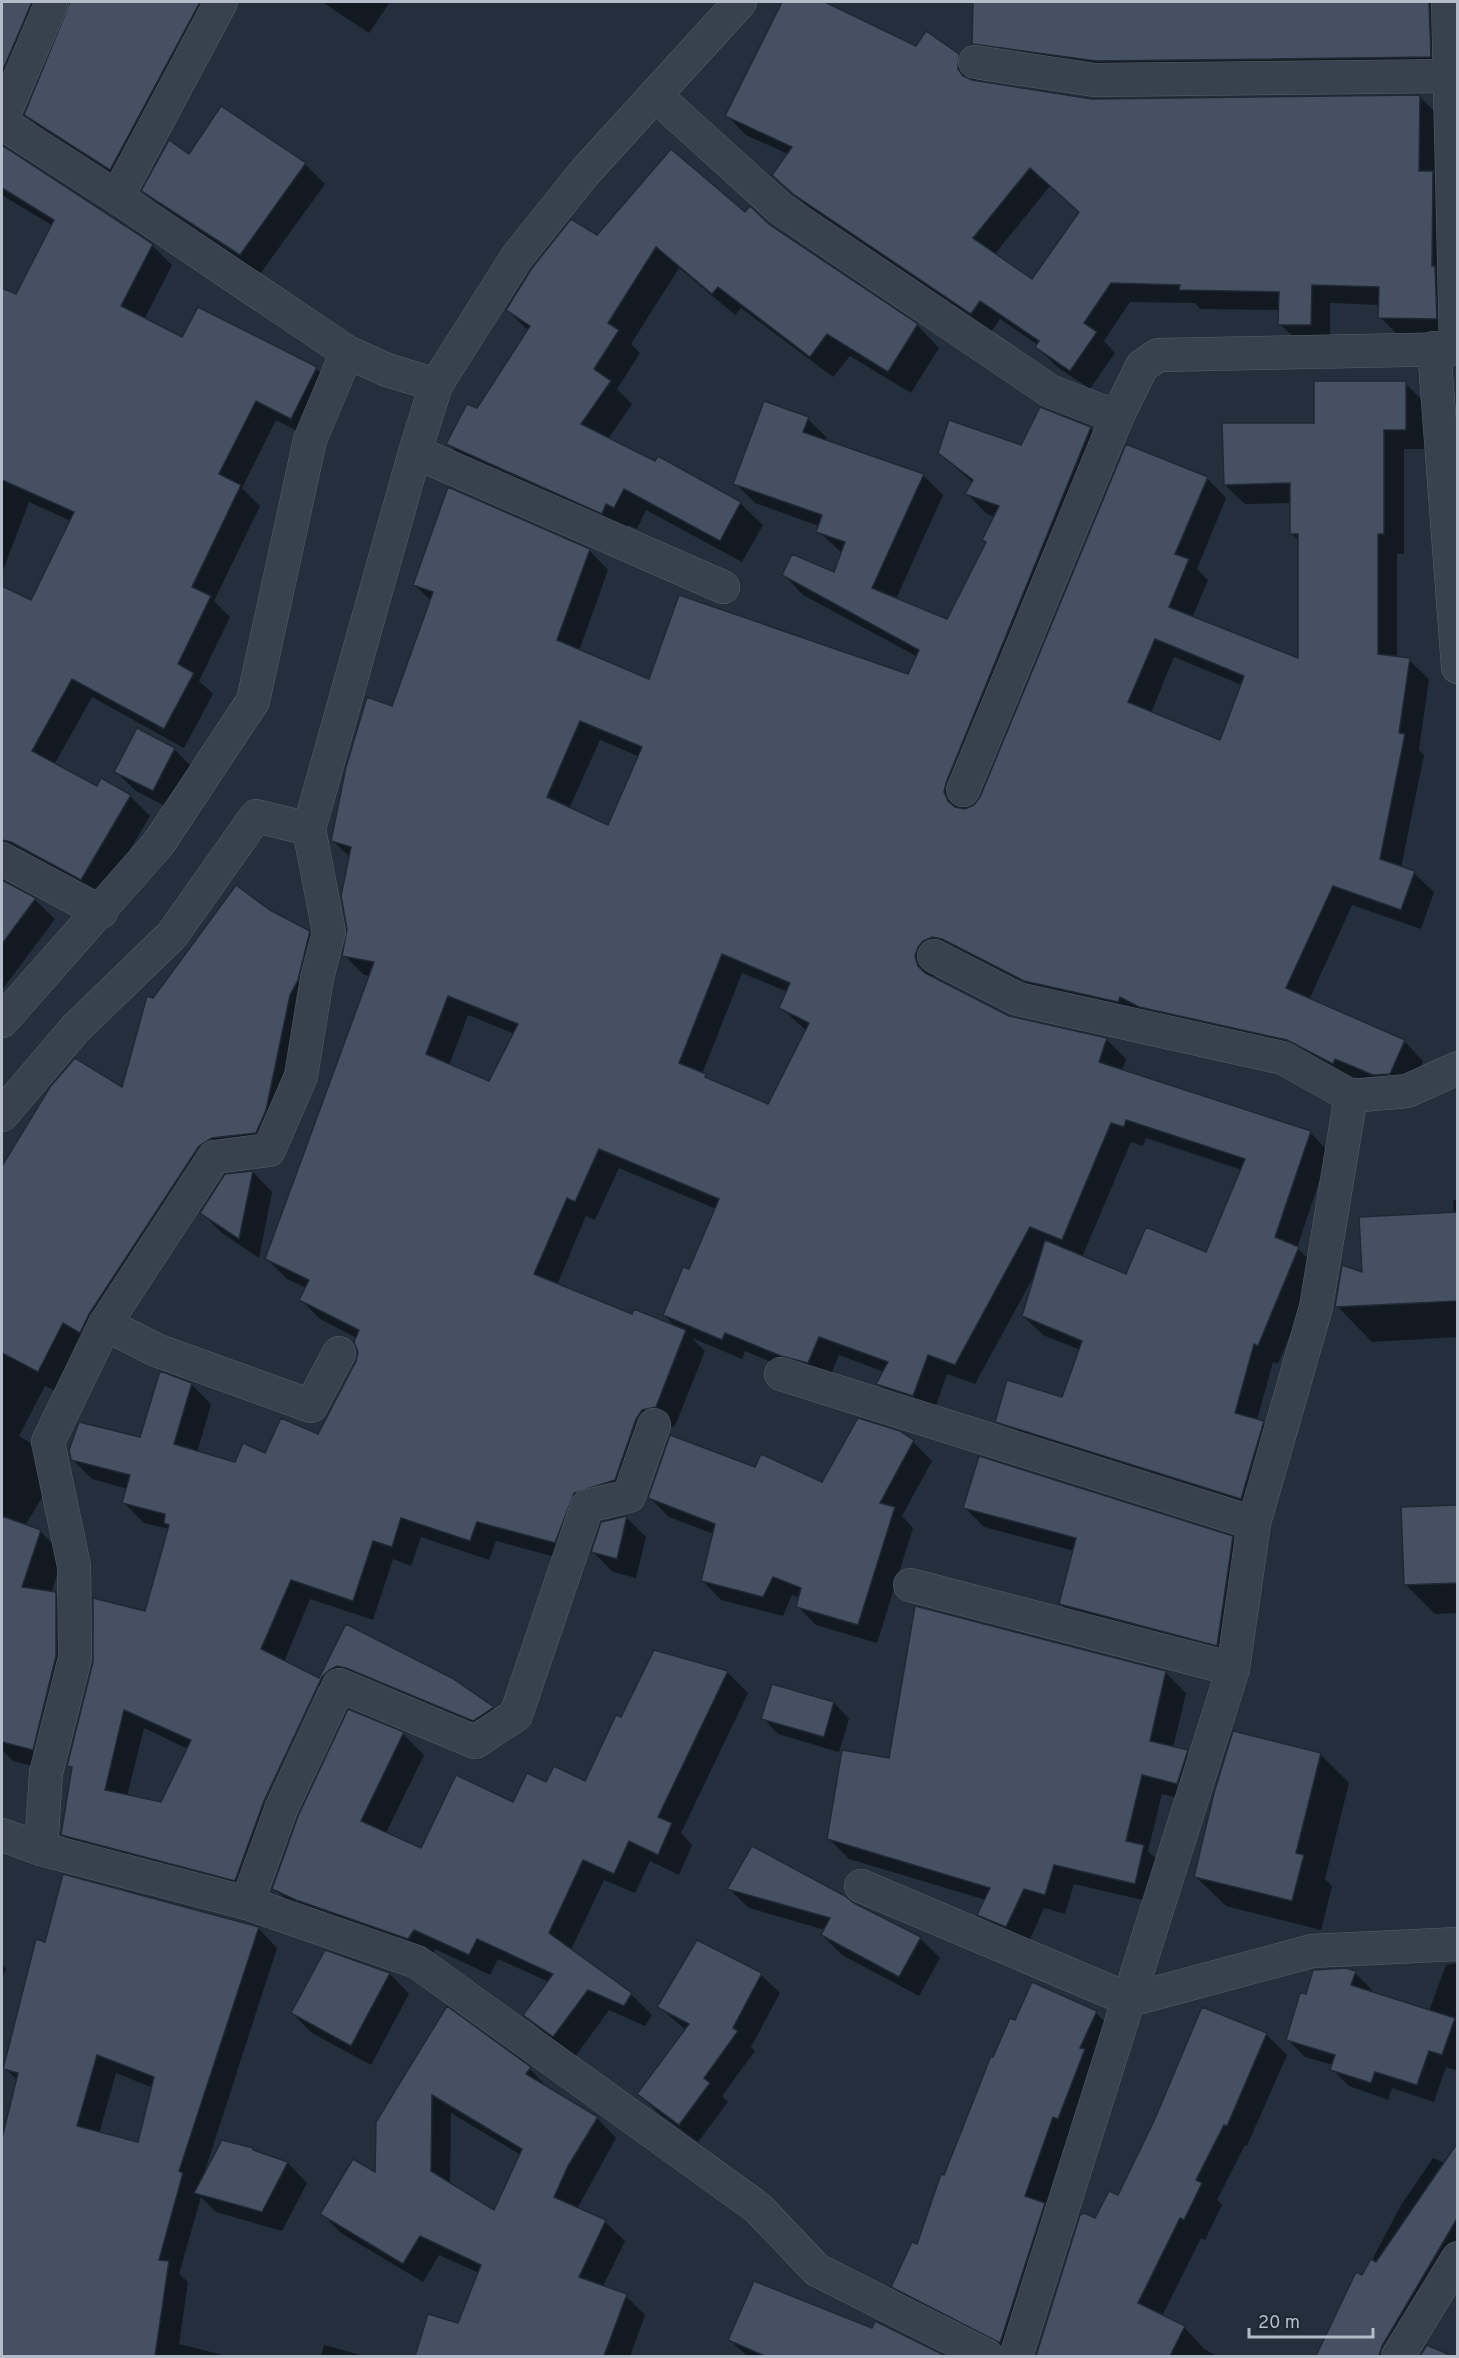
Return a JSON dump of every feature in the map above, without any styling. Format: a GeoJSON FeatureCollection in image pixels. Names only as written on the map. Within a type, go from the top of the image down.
{"type":"FeatureCollection","features":[{"type":"Feature","properties":{"kind":"street"},"geometry":{"type":"LineString","coordinates":[[52,2],[2,121],[347,352],[387,370],[436,385]]}},
{"type":"Feature","properties":{"kind":"street"},"geometry":{"type":"LineString","coordinates":[[117,197],[221,2]]}},
{"type":"Feature","properties":{"kind":"street"},"geometry":{"type":"LineString","coordinates":[[41,1849],[46,1773],[75,1658],[74,1566],[48,1442],[105,1324],[214,1157],[269,1150],[301,1076],[317,978],[329,932],[309,829],[436,385],[518,257],[585,172],[740,2]]}},
{"type":"Feature","properties":{"kind":"street"},"geometry":{"type":"LineString","coordinates":[[1448,2],[1449,349],[1458,667]]}},
{"type":"Feature","properties":{"kind":"street"},"geometry":{"type":"LineString","coordinates":[[975,62],[1095,80],[1449,76]]}},
{"type":"Feature","properties":{"kind":"street"},"geometry":{"type":"LineString","coordinates":[[655,95],[781,209],[1050,391],[1117,417]]}},
{"type":"Feature","properties":{"kind":"street"},"geometry":{"type":"LineString","coordinates":[[963,790],[1117,417],[1142,366],[1158,355],[1449,349]]}},
{"type":"Feature","properties":{"kind":"street"},"geometry":{"type":"LineString","coordinates":[[2,1021],[101,912],[159,843],[253,701],[310,440],[347,352]]}},
{"type":"Feature","properties":{"kind":"street"},"geometry":{"type":"LineString","coordinates":[[415,452],[723,587]]}},
{"type":"Feature","properties":{"kind":"street"},"geometry":{"type":"LineString","coordinates":[[2,1114],[75,1029],[172,935],[256,816],[309,829]]}},
{"type":"Feature","properties":{"kind":"street"},"geometry":{"type":"LineString","coordinates":[[2,859],[101,912]]}},
{"type":"Feature","properties":{"kind":"street"},"geometry":{"type":"LineString","coordinates":[[934,956],[1018,999],[1283,1058],[1351,1096],[1407,1091],[1458,1068]]}},
{"type":"Feature","properties":{"kind":"street"},"geometry":{"type":"LineString","coordinates":[[1016,2356],[1233,1670],[1254,1523],[1316,1307],[1351,1096]]}},
{"type":"Feature","properties":{"kind":"street"},"geometry":{"type":"LineString","coordinates":[[105,1324],[156,1350],[311,1406],[339,1353]]}},
{"type":"Feature","properties":{"kind":"street"},"geometry":{"type":"LineString","coordinates":[[781,1374],[1254,1523]]}},
{"type":"Feature","properties":{"kind":"street"},"geometry":{"type":"LineString","coordinates":[[247,1903],[281,1809],[339,1685],[475,1742],[516,1715],[587,1506],[629,1496],[654,1425]]}},
{"type":"Feature","properties":{"kind":"street"},"geometry":{"type":"LineString","coordinates":[[910,1585],[1233,1670]]}},
{"type":"Feature","properties":{"kind":"street"},"geometry":{"type":"LineString","coordinates":[[2,1835],[41,1849],[247,1903],[417,1962],[758,2208],[817,2270],[987,2356]]}},
{"type":"Feature","properties":{"kind":"street"},"geometry":{"type":"LineString","coordinates":[[861,1886],[1130,2000],[1312,1951],[1458,1944]]}},
{"type":"Feature","properties":{"kind":"street"},"geometry":{"type":"LineString","coordinates":[[1398,2356],[1458,2258]]}},
{"type":"Feature","properties":{"kind":"building"},"geometry":{"type":"Polygon","coordinates":[[[2,2],[32,2],[2,72],[2,2]]]}},
{"type":"Feature","properties":{"kind":"building"},"geometry":{"type":"Polygon","coordinates":[[[70,2],[200,2],[110,170],[24,115],[70,2]]]}},
{"type":"Feature","properties":{"kind":"building"},"geometry":{"type":"Polygon","coordinates":[[[782,2],[825,2],[916,46],[926,31],[959,54],[958,69],[963,76],[972,80],[1092,99],[1420,95],[1419,171],[1433,171],[1432,266],[1435,266],[1437,319],[1378,318],[1379,287],[1312,285],[1311,325],[1278,325],[1279,292],[1179,290],[1180,285],[1111,283],[1084,323],[1097,332],[1070,371],[1035,347],[1039,341],[980,301],[971,314],[793,194],[772,175],[792,147],[725,116],[782,2]],[[1030,168],[973,238],[1032,279],[1079,212],[1030,168]]]}},
{"type":"Feature","properties":{"kind":"building"},"geometry":{"type":"Polygon","coordinates":[[[973,2],[1429,2],[1431,57],[1096,61],[972,44],[973,2]]]}},
{"type":"Feature","properties":{"kind":"building"},"geometry":{"type":"Polygon","coordinates":[[[221,106],[306,163],[240,255],[141,191],[169,140],[189,154],[221,106]]]}},
{"type":"Feature","properties":{"kind":"building"},"geometry":{"type":"Polygon","coordinates":[[[2,145],[153,244],[121,306],[182,337],[198,307],[317,367],[291,419],[256,401],[219,474],[241,485],[192,587],[211,596],[178,664],[194,673],[164,729],[72,679],[32,751],[97,786],[101,778],[131,795],[81,880],[11,842],[2,840],[2,586],[31,600],[74,512],[2,480],[2,288],[16,294],[54,220],[2,188],[2,145]]]}},
{"type":"Feature","properties":{"kind":"building"},"geometry":{"type":"Polygon","coordinates":[[[671,149],[745,212],[750,206],[770,225],[918,324],[888,372],[827,334],[810,357],[718,287],[712,294],[656,247],[608,323],[619,330],[594,369],[611,381],[581,424],[655,461],[658,456],[741,502],[720,541],[624,489],[614,508],[606,504],[602,514],[446,444],[467,404],[477,408],[530,326],[506,310],[532,268],[571,219],[597,235],[671,149]]]}},
{"type":"Feature","properties":{"kind":"building"},"geometry":{"type":"Polygon","coordinates":[[[1314,381],[1406,381],[1406,430],[1384,430],[1384,534],[1378,534],[1378,654],[1410,658],[1399,733],[1405,734],[1380,859],[1415,871],[1401,910],[1333,886],[1286,988],[1405,1040],[1390,1074],[1373,1075],[1335,1059],[1333,1064],[1287,1040],[1139,1007],[1120,997],[1118,1002],[1024,981],[942,939],[932,937],[923,941],[915,956],[918,966],[925,973],[1009,1016],[1107,1038],[1099,1062],[1311,1131],[1275,1237],[1299,1247],[1258,1346],[1254,1344],[1235,1413],[1264,1421],[1241,1499],[995,1422],[1007,1380],[1062,1397],[1082,1341],[1022,1316],[1045,1240],[1126,1274],[1146,1227],[1206,1252],[1245,1159],[1126,1120],[1124,1127],[1111,1123],[1062,1240],[1030,1227],[955,1365],[928,1355],[913,1396],[876,1384],[888,1362],[819,1337],[808,1363],[781,1356],[725,1333],[722,1340],[663,1315],[683,1267],[689,1269],[719,1199],[599,1149],[575,1202],[567,1198],[534,1274],[632,1314],[634,1309],[686,1330],[656,1407],[642,1410],[636,1419],[615,1480],[574,1493],[555,1543],[477,1522],[470,1541],[401,1518],[392,1547],[373,1541],[353,1601],[291,1580],[261,1649],[319,1678],[346,1624],[452,1678],[494,1707],[473,1721],[346,1668],[337,1666],[329,1670],[322,1677],[264,1801],[235,1881],[61,1835],[72,1767],[67,1766],[93,1662],[93,1598],[145,1611],[169,1525],[164,1523],[165,1514],[122,1503],[130,1475],[71,1460],[69,1450],[79,1422],[140,1437],[160,1371],[192,1383],[174,1444],[235,1462],[243,1443],[265,1453],[281,1418],[318,1434],[356,1361],[358,1352],[354,1342],[359,1330],[299,1300],[309,1280],[265,1259],[374,962],[342,956],[347,929],[341,896],[351,847],[331,841],[346,767],[367,697],[392,706],[433,592],[413,585],[448,487],[590,549],[557,640],[649,679],[679,595],[908,674],[919,650],[782,575],[792,554],[834,572],[845,542],[816,532],[822,515],[733,484],[764,401],[809,417],[803,432],[924,474],[872,588],[947,619],[986,542],[982,540],[999,506],[965,494],[973,480],[938,453],[949,420],[1021,445],[1040,407],[1091,427],[946,783],[944,792],[948,801],[955,807],[965,809],[974,805],[980,797],[1126,444],[1208,477],[1175,554],[1189,559],[1169,607],[1298,658],[1298,534],[1290,534],[1290,483],[1224,485],[1222,423],[1314,423],[1314,381]],[[1155,639],[1128,702],[1220,740],[1244,676],[1155,639]],[[580,721],[547,797],[608,825],[642,747],[580,721]],[[722,954],[679,1063],[706,1074],[705,1077],[768,1104],[809,1023],[779,1008],[790,983],[722,954]],[[448,996],[426,1054],[489,1081],[518,1024],[448,996]],[[124,1710],[105,1790],[161,1802],[191,1740],[124,1710]]]}},
{"type":"Feature","properties":{"kind":"building"},"geometry":{"type":"Polygon","coordinates":[[[137,728],[175,748],[153,791],[114,772],[137,728]]]}},
{"type":"Feature","properties":{"kind":"building"},"geometry":{"type":"Polygon","coordinates":[[[2,880],[36,898],[2,944],[2,880]]]}},
{"type":"Feature","properties":{"kind":"building"},"geometry":{"type":"Polygon","coordinates":[[[236,885],[270,910],[310,931],[298,980],[290,995],[266,1110],[256,1133],[212,1138],[199,1146],[89,1314],[80,1333],[63,1323],[38,1372],[2,1353],[2,1166],[50,1087],[75,1058],[122,1087],[147,996],[153,998],[236,885]]]}},
{"type":"Feature","properties":{"kind":"building"},"geometry":{"type":"Polygon","coordinates":[[[253,1171],[239,1239],[200,1213],[225,1174],[253,1171]]]}},
{"type":"Feature","properties":{"kind":"building"},"geometry":{"type":"Polygon","coordinates":[[[1458,1212],[1458,1301],[1335,1307],[1342,1265],[1362,1272],[1359,1217],[1458,1212]]]}},
{"type":"Feature","properties":{"kind":"building"},"geometry":{"type":"Polygon","coordinates":[[[858,1418],[900,1431],[914,1440],[880,1503],[895,1507],[858,1625],[796,1607],[801,1588],[773,1577],[763,1597],[701,1581],[715,1524],[648,1498],[670,1435],[755,1467],[761,1454],[822,1482],[858,1418]]]}},
{"type":"Feature","properties":{"kind":"building"},"geometry":{"type":"Polygon","coordinates":[[[979,1456],[1233,1536],[1217,1646],[1059,1604],[1076,1538],[963,1508],[979,1456]]]}},
{"type":"Feature","properties":{"kind":"building"},"geometry":{"type":"Polygon","coordinates":[[[1458,1505],[1458,1583],[1404,1585],[1401,1507],[1458,1505]]]}},
{"type":"Feature","properties":{"kind":"building"},"geometry":{"type":"Polygon","coordinates":[[[2,1516],[41,1530],[22,1587],[56,1592],[56,1656],[33,1750],[2,1742],[2,1516]]]}},
{"type":"Feature","properties":{"kind":"building"},"geometry":{"type":"Polygon","coordinates":[[[627,1516],[617,1559],[591,1552],[601,1522],[627,1516]]]}},
{"type":"Feature","properties":{"kind":"building"},"geometry":{"type":"Polygon","coordinates":[[[915,1606],[1166,1671],[1150,1741],[1188,1750],[1177,1784],[1142,1775],[1126,1841],[1144,1845],[1135,1884],[1054,1865],[1045,1895],[1024,1889],[1006,1927],[977,1915],[990,1888],[827,1839],[842,1750],[889,1758],[915,1606]]]}},
{"type":"Feature","properties":{"kind":"building"},"geometry":{"type":"Polygon","coordinates":[[[654,1650],[728,1671],[658,1817],[672,1823],[658,1855],[629,1841],[614,1874],[583,1860],[549,1933],[632,1993],[624,2006],[588,1990],[553,2037],[523,2015],[553,1974],[477,1939],[469,1955],[414,1930],[408,1939],[296,1900],[272,1889],[298,1816],[348,1709],[404,1732],[361,1821],[421,1848],[456,1775],[513,1802],[527,1773],[546,1782],[554,1766],[585,1781],[616,1715],[621,1717],[654,1650]]]}},
{"type":"Feature","properties":{"kind":"building"},"geometry":{"type":"Polygon","coordinates":[[[772,1684],[834,1702],[824,1737],[761,1719],[772,1684]]]}},
{"type":"Feature","properties":{"kind":"building"},"geometry":{"type":"Polygon","coordinates":[[[1233,1731],[1321,1753],[1296,1853],[1304,1855],[1292,1901],[1194,1877],[1214,1793],[1233,1731]]]}},
{"type":"Feature","properties":{"kind":"building"},"geometry":{"type":"Polygon","coordinates":[[[752,1846],[854,1903],[921,1937],[899,1977],[821,1935],[830,1918],[727,1889],[752,1846]]]}},
{"type":"Feature","properties":{"kind":"building"},"geometry":{"type":"Polygon","coordinates":[[[63,1874],[259,1927],[179,2171],[183,2173],[159,2260],[169,2261],[155,2356],[2,2356],[2,2138],[18,2073],[3,2069],[36,1939],[45,1942],[63,1874]],[[97,2055],[77,2126],[138,2142],[154,2077],[97,2055]]]}},
{"type":"Feature","properties":{"kind":"building"},"geometry":{"type":"Polygon","coordinates":[[[697,1940],[762,1973],[733,2028],[738,2031],[704,2078],[710,2083],[679,2125],[637,2094],[689,2024],[657,2007],[697,1940]]]}},
{"type":"Feature","properties":{"kind":"building"},"geometry":{"type":"Polygon","coordinates":[[[325,1950],[390,1973],[351,2046],[291,2013],[325,1950]]]}},
{"type":"Feature","properties":{"kind":"building"},"geometry":{"type":"Polygon","coordinates":[[[1346,1968],[1356,1971],[1351,1985],[1455,2018],[1442,2055],[1429,2051],[1417,2085],[1375,2072],[1371,2083],[1330,2070],[1335,2055],[1286,2040],[1300,1993],[1306,1994],[1313,1970],[1346,1968]]]}},
{"type":"Feature","properties":{"kind":"building"},"geometry":{"type":"Polygon","coordinates":[[[1032,1982],[1097,2011],[1080,2048],[1085,2049],[1058,2119],[1053,2117],[1025,2196],[1045,2203],[1000,2343],[891,2287],[912,2242],[917,2244],[941,2174],[944,2175],[991,2056],[993,2057],[1010,2018],[1015,2020],[1032,1982]]]}},
{"type":"Feature","properties":{"kind":"building"},"geometry":{"type":"Polygon","coordinates":[[[447,2006],[531,2067],[526,2074],[598,2117],[568,2166],[554,2197],[606,2220],[579,2277],[627,2294],[604,2356],[415,2356],[428,2314],[458,2323],[481,2265],[420,2236],[403,2264],[320,2214],[353,2159],[375,2172],[376,2122],[447,2006]],[[432,2095],[431,2171],[494,2210],[522,2149],[432,2095]]]}},
{"type":"Feature","properties":{"kind":"building"},"geometry":{"type":"Polygon","coordinates":[[[1202,2007],[1267,2033],[1227,2126],[1224,2125],[1196,2180],[1202,2183],[1184,2220],[1180,2218],[1138,2303],[1185,2326],[1170,2356],[1036,2356],[1080,2215],[1084,2213],[1095,2218],[1109,2191],[1118,2195],[1154,2121],[1202,2007]]]}},
{"type":"Feature","properties":{"kind":"building"},"geometry":{"type":"Polygon","coordinates":[[[222,2140],[253,2148],[253,2150],[288,2162],[262,2212],[194,2193],[222,2140]]]}},
{"type":"Feature","properties":{"kind":"building"},"geometry":{"type":"Polygon","coordinates":[[[1458,2142],[1458,2217],[1382,2346],[1379,2356],[1316,2356],[1356,2272],[1362,2275],[1371,2259],[1376,2262],[1458,2142]]]}},
{"type":"Feature","properties":{"kind":"building"},"geometry":{"type":"Polygon","coordinates":[[[754,2281],[872,2328],[875,2321],[946,2356],[765,2356],[728,2340],[754,2281]]]}},
{"type":"Feature","properties":{"kind":"building"},"geometry":{"type":"Polygon","coordinates":[[[1427,2345],[1452,2356],[1420,2356],[1427,2345]]]}}]}
